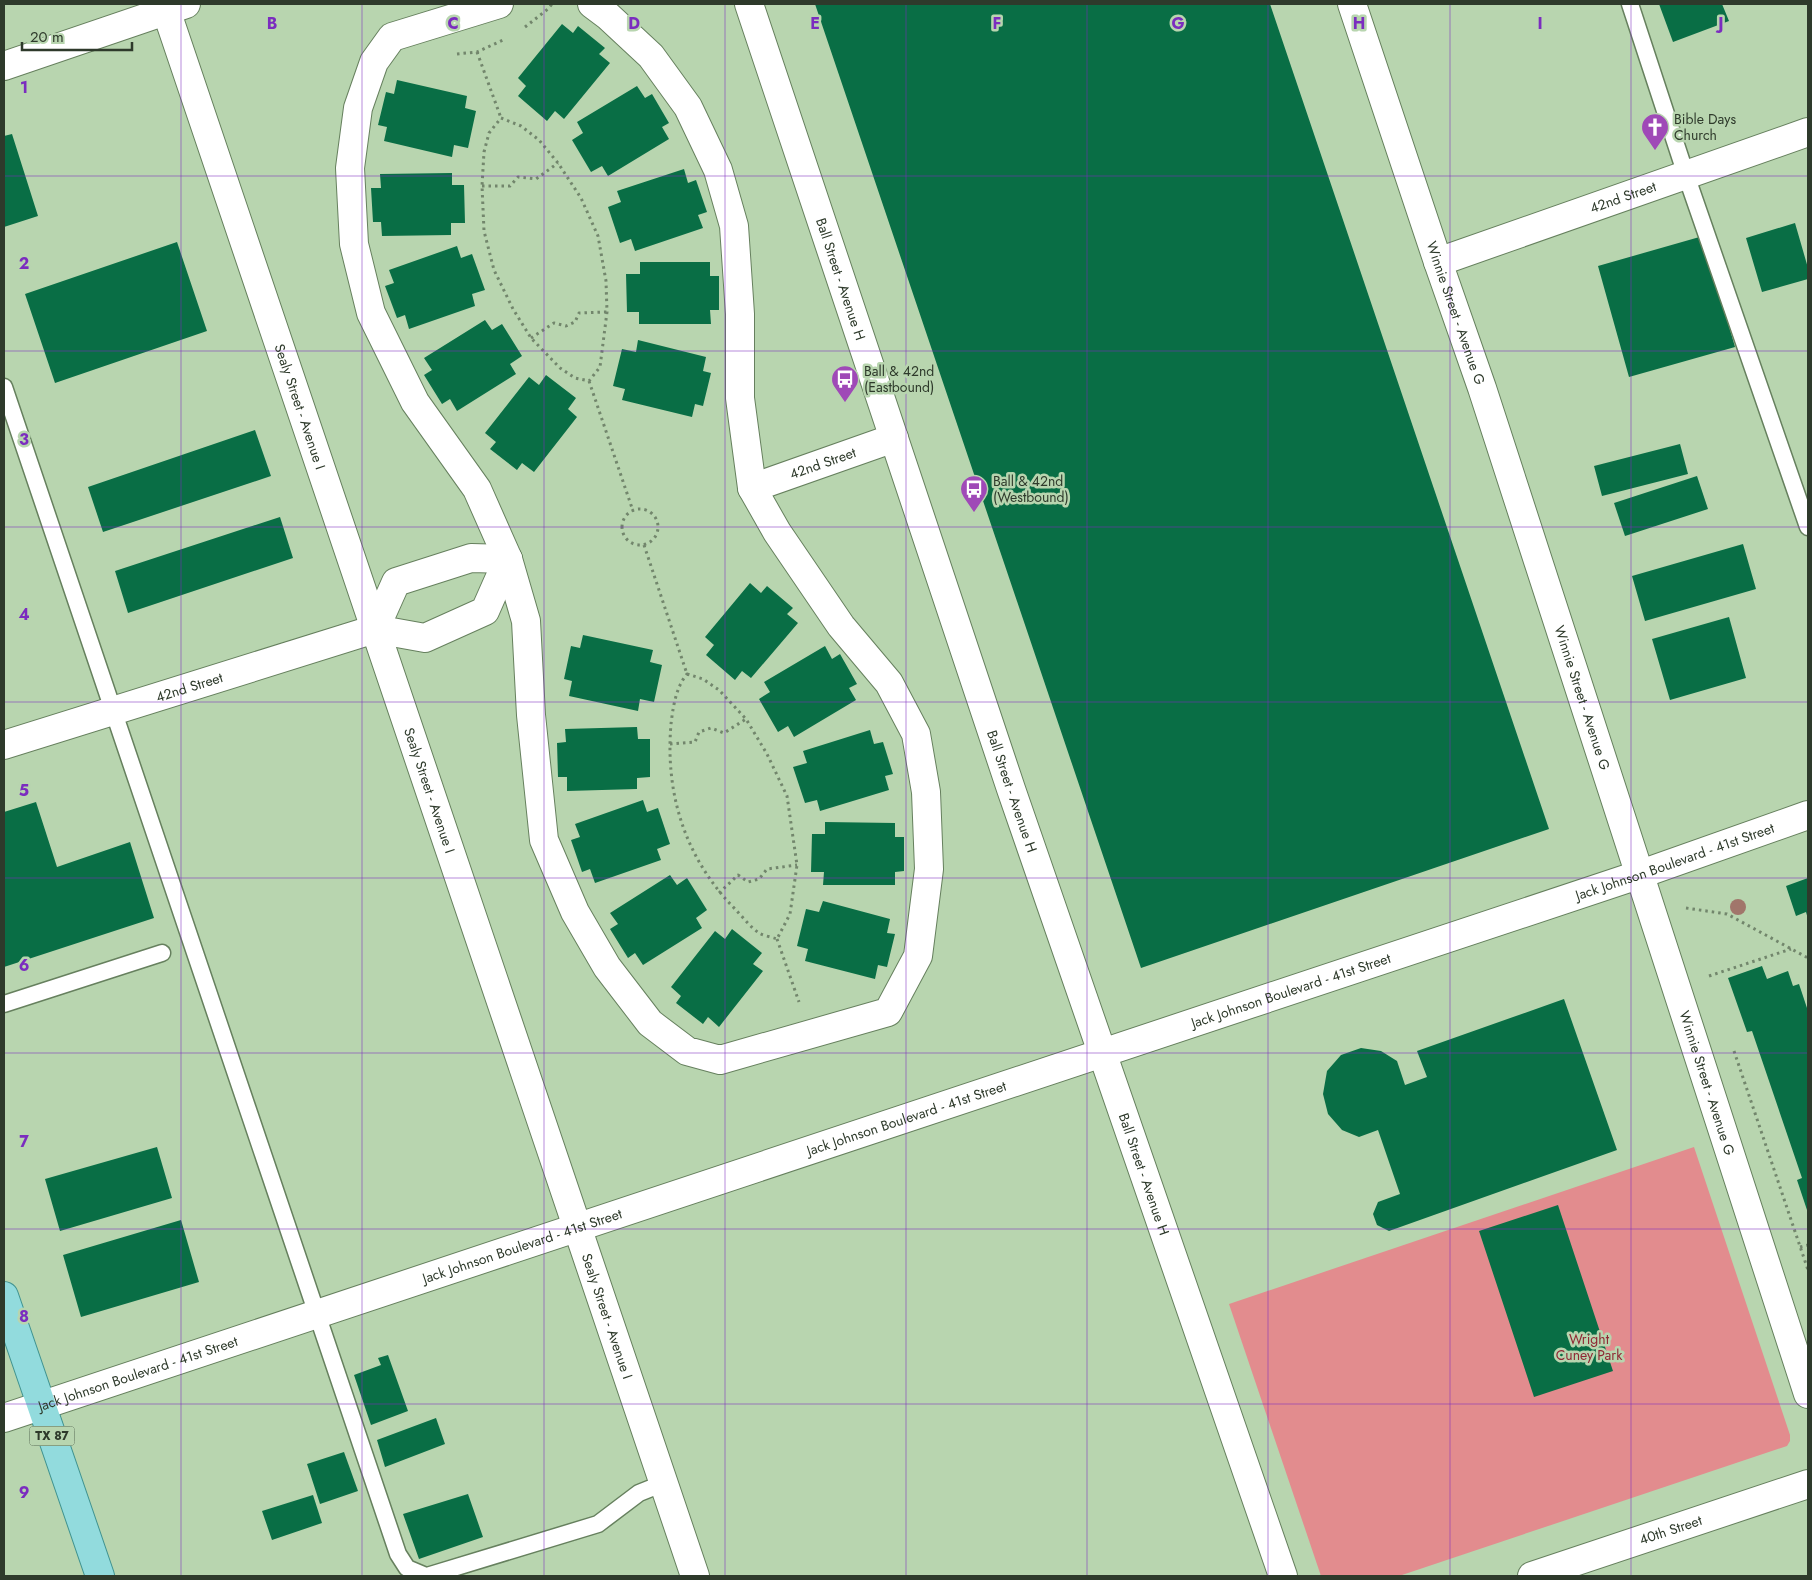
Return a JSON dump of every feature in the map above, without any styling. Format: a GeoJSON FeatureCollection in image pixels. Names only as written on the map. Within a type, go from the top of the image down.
{"type":"FeatureCollection","features":[{"type":"Feature","properties":{"kind":"main road","name":"TX 87"},"geometry":{"type":"LineString","coordinates":[[4,1296],[100,1576]]}},
{"type":"Feature","properties":{"kind":"street"},"geometry":{"type":"LineString","coordinates":[[499,4],[392,37],[374,62],[358,108],[350,168],[354,244],[371,313],[415,402],[477,489],[508,559],[526,621],[531,715],[544,840],[575,912],[607,967],[650,1023],[687,1051],[720,1060],[888,1012],[918,956],[929,869],[926,792],[916,734],[889,683],[841,626],[777,532],[752,488],[740,398],[740,314],[734,226],[718,170],[688,106],[651,56],[608,16],[592,4]]}},
{"type":"Feature","properties":{"kind":"street","name":"Ball Street - Avenue H"},"geometry":{"type":"LineString","coordinates":[[748,4],[1011,789],[1283,1576]]}},
{"type":"Feature","properties":{"kind":"street","name":"Winnie Street - Avenue G"},"geometry":{"type":"LineString","coordinates":[[1352,4],[1438,262],[1486,397],[1807,1383]]}},
{"type":"Feature","properties":{"kind":"street"},"geometry":{"type":"LineString","coordinates":[[4,66],[172,6]]}},
{"type":"Feature","properties":{"kind":"street","name":"Sealy Street - Avenue I"},"geometry":{"type":"LineString","coordinates":[[172,6],[375,629],[696,1576]]}},
{"type":"Feature","properties":{"kind":"street","name":"42nd Street"},"geometry":{"type":"LineString","coordinates":[[1438,262],[1808,132]]}},
{"type":"Feature","properties":{"kind":"street","name":"42nd Street"},"geometry":{"type":"LineString","coordinates":[[752,488],[894,438]]}},
{"type":"Feature","properties":{"kind":"street"},"geometry":{"type":"LineString","coordinates":[[375,629],[396,582],[471,558],[508,559]]}},
{"type":"Feature","properties":{"kind":"street","name":"42nd Street"},"geometry":{"type":"LineString","coordinates":[[4,745],[375,629],[425,638],[485,611],[508,559]]}},
{"type":"Feature","properties":{"kind":"street","name":"Jack Johnson Boulevard - 41st Street"},"geometry":{"type":"LineString","coordinates":[[4,1418],[577,1226],[1641,874],[1808,815]]}},
{"type":"Feature","properties":{"kind":"street","name":"40th Street"},"geometry":{"type":"LineString","coordinates":[[1532,1576],[1575,1569],[1808,1484]]}},
{"type":"Feature","properties":{"kind":"lane"},"geometry":{"type":"LineString","coordinates":[[1630,4],[1686,175],[1808,527]]}},
{"type":"Feature","properties":{"kind":"lane"},"geometry":{"type":"LineString","coordinates":[[4,387],[398,1554],[407,1568],[427,1576],[598,1524],[639,1493],[664,1483]]}},
{"type":"Feature","properties":{"kind":"lane"},"geometry":{"type":"LineString","coordinates":[[4,1004],[162,952]]}},
{"type":"Feature","properties":{"kind":"path"},"geometry":{"type":"LineString","coordinates":[[477,52],[501,118],[521,126],[539,140],[558,163],[581,198],[598,236],[606,281],[607,312],[600,367],[590,381]]}},
{"type":"Feature","properties":{"kind":"path"},"geometry":{"type":"LineString","coordinates":[[501,118],[489,133],[484,152],[482,186],[484,231],[494,270],[513,309],[531,338],[560,368],[575,378],[590,381]]}},
{"type":"Feature","properties":{"kind":"path"},"geometry":{"type":"LineString","coordinates":[[482,186],[510,186],[518,178],[536,180],[558,163]]}},
{"type":"Feature","properties":{"kind":"path"},"geometry":{"type":"LineString","coordinates":[[531,338],[554,323],[566,326],[574,322],[578,313],[607,312]]}},
{"type":"Feature","properties":{"kind":"path"},"geometry":{"type":"LineString","coordinates":[[590,381],[633,511]]}},
{"type":"Feature","properties":{"kind":"path"},"geometry":{"type":"LineString","coordinates":[[645,510],[654,516],[657,522],[658,528],[654,538],[644,545],[632,544],[622,530],[624,518],[633,511],[645,510]]}},
{"type":"Feature","properties":{"kind":"path"},"geometry":{"type":"LineString","coordinates":[[644,545],[687,674]]}},
{"type":"Feature","properties":{"kind":"path"},"geometry":{"type":"LineString","coordinates":[[687,674],[703,679],[718,690],[746,719],[767,754],[787,796],[797,865],[790,914],[777,938],[799,1002]]}},
{"type":"Feature","properties":{"kind":"path"},"geometry":{"type":"LineString","coordinates":[[687,674],[680,682],[672,714],[670,744],[671,778],[679,816],[700,866],[720,893],[760,933],[777,938]]}},
{"type":"Feature","properties":{"kind":"path"},"geometry":{"type":"LineString","coordinates":[[670,744],[695,742],[699,732],[711,728],[724,733],[746,719]]}},
{"type":"Feature","properties":{"kind":"path"},"geometry":{"type":"LineString","coordinates":[[720,893],[738,875],[748,882],[759,879],[767,869],[797,865]]}},
{"type":"Feature","properties":{"kind":"path"},"geometry":{"type":"LineString","coordinates":[[1686,908],[1727,914],[1808,958]]}},
{"type":"Feature","properties":{"kind":"path"},"geometry":{"type":"LineString","coordinates":[[1710,976],[1791,949]]}},
{"type":"Feature","properties":{"kind":"path"},"geometry":{"type":"LineString","coordinates":[[1800,1247],[1808,1245]]}},
{"type":"Feature","properties":{"kind":"green space","name":"Wright Cuney Park"},"geometry":{"type":"Polygon","coordinates":[[[1694,1147],[1790,1435],[1790,1441],[1787,1446],[1399,1576],[1321,1576],[1229,1304],[1694,1147]]]}},
{"type":"Feature","properties":{"kind":"building"},"geometry":{"type":"Polygon","coordinates":[[[815,4],[1270,4],[1549,829],[1141,968],[815,4]]]}},
{"type":"Feature","properties":{"kind":"building"},"geometry":{"type":"Polygon","coordinates":[[[1659,4],[1722,4],[1729,21],[1673,42],[1659,4]]]}},
{"type":"Feature","properties":{"kind":"building"},"geometry":{"type":"Polygon","coordinates":[[[562,24],[573,33],[578,26],[605,48],[599,54],[610,63],[564,119],[555,111],[547,121],[518,96],[526,86],[518,78],[562,24]]]}},
{"type":"Feature","properties":{"kind":"building"},"geometry":{"type":"Polygon","coordinates":[[[397,80],[467,96],[465,108],[476,111],[468,148],[454,145],[452,157],[384,141],[387,127],[378,125],[386,92],[394,94],[397,80]]]}},
{"type":"Feature","properties":{"kind":"building"},"geometry":{"type":"Polygon","coordinates":[[[637,86],[645,98],[652,94],[669,123],[662,127],[669,139],[608,176],[602,166],[591,172],[572,140],[583,133],[577,122],[637,86]]]}},
{"type":"Feature","properties":{"kind":"building"},"geometry":{"type":"Polygon","coordinates":[[[12,134],[38,216],[4,227],[4,136],[12,134]]]}},
{"type":"Feature","properties":{"kind":"building"},"geometry":{"type":"Polygon","coordinates":[[[684,169],[688,183],[696,180],[707,212],[698,215],[703,228],[635,251],[631,239],[620,243],[608,207],[621,202],[617,191],[684,169]]]}},
{"type":"Feature","properties":{"kind":"building"},"geometry":{"type":"Polygon","coordinates":[[[452,173],[452,185],[464,185],[465,223],[451,223],[451,235],[382,236],[381,222],[373,222],[371,188],[381,188],[380,174],[452,173]]]}},
{"type":"Feature","properties":{"kind":"building"},"geometry":{"type":"Polygon","coordinates":[[[1795,223],[1808,268],[1808,279],[1762,292],[1746,238],[1795,223]]]}},
{"type":"Feature","properties":{"kind":"building"},"geometry":{"type":"Polygon","coordinates":[[[1703,236],[1735,347],[1629,377],[1598,266],[1703,236]]]}},
{"type":"Feature","properties":{"kind":"building"},"geometry":{"type":"Polygon","coordinates":[[[177,242],[207,331],[55,383],[25,294],[177,242]]]}},
{"type":"Feature","properties":{"kind":"building"},"geometry":{"type":"Polygon","coordinates":[[[457,246],[461,258],[472,254],[485,290],[472,294],[475,306],[409,329],[405,315],[397,318],[385,286],[394,283],[389,270],[457,246]]]}},
{"type":"Feature","properties":{"kind":"building"},"geometry":{"type":"Polygon","coordinates":[[[640,262],[710,262],[710,276],[719,276],[719,310],[710,310],[711,324],[639,324],[639,312],[627,312],[626,274],[640,274],[640,262]]]}},
{"type":"Feature","properties":{"kind":"building"},"geometry":{"type":"Polygon","coordinates":[[[485,320],[492,330],[502,324],[522,356],[510,364],[516,374],[457,411],[450,399],[442,404],[424,375],[432,370],[424,358],[485,320]]]}},
{"type":"Feature","properties":{"kind":"building"},"geometry":{"type":"Polygon","coordinates":[[[638,340],[706,357],[703,371],[711,373],[703,406],[695,404],[692,417],[622,400],[625,389],[613,386],[622,349],[636,352],[638,340]]]}},
{"type":"Feature","properties":{"kind":"building"},"geometry":{"type":"Polygon","coordinates":[[[546,375],[576,398],[568,409],[577,417],[534,472],[522,463],[517,470],[490,449],[496,442],[485,433],[529,377],[539,385],[546,375]]]}},
{"type":"Feature","properties":{"kind":"building"},"geometry":{"type":"Polygon","coordinates":[[[255,430],[271,476],[103,532],[88,487],[255,430]]]}},
{"type":"Feature","properties":{"kind":"building"},"geometry":{"type":"Polygon","coordinates":[[[1680,444],[1688,474],[1602,496],[1594,466],[1680,444]]]}},
{"type":"Feature","properties":{"kind":"building"},"geometry":{"type":"Polygon","coordinates":[[[1697,476],[1708,509],[1625,536],[1614,503],[1697,476]]]}},
{"type":"Feature","properties":{"kind":"building"},"geometry":{"type":"Polygon","coordinates":[[[280,517],[293,558],[128,613],[115,571],[280,517]]]}},
{"type":"Feature","properties":{"kind":"building"},"geometry":{"type":"Polygon","coordinates":[[[1743,544],[1756,589],[1645,621],[1632,576],[1743,544]]]}},
{"type":"Feature","properties":{"kind":"building"},"geometry":{"type":"Polygon","coordinates":[[[750,583],[761,593],[767,586],[793,608],[787,614],[798,623],[751,678],[742,671],[735,680],[706,655],[714,645],[705,637],[750,583]]]}},
{"type":"Feature","properties":{"kind":"building"},"geometry":{"type":"Polygon","coordinates":[[[1729,617],[1746,678],[1670,700],[1652,639],[1729,617]]]}},
{"type":"Feature","properties":{"kind":"building"},"geometry":{"type":"Polygon","coordinates":[[[583,635],[653,650],[650,662],[662,665],[654,702],[640,699],[638,711],[569,696],[572,681],[564,679],[571,646],[580,648],[583,635]]]}},
{"type":"Feature","properties":{"kind":"building"},"geometry":{"type":"Polygon","coordinates":[[[825,646],[832,659],[840,654],[857,684],[849,688],[856,700],[794,737],[788,726],[778,732],[759,699],[770,692],[764,682],[825,646]]]}},
{"type":"Feature","properties":{"kind":"building"},"geometry":{"type":"Polygon","coordinates":[[[637,727],[638,739],[650,739],[650,777],[637,778],[637,789],[567,791],[567,777],[558,777],[557,743],[566,742],[565,729],[637,727]]]}},
{"type":"Feature","properties":{"kind":"building"},"geometry":{"type":"Polygon","coordinates":[[[870,730],[874,744],[883,742],[893,774],[885,776],[889,790],[820,811],[817,800],[805,803],[793,767],[807,763],[803,751],[870,730]]]}},
{"type":"Feature","properties":{"kind":"building"},"geometry":{"type":"Polygon","coordinates":[[[643,800],[647,812],[658,808],[670,844],[657,849],[661,860],[595,883],[590,869],[582,872],[571,840],[580,837],[575,824],[643,800]]]}},
{"type":"Feature","properties":{"kind":"building"},"geometry":{"type":"Polygon","coordinates":[[[36,802],[57,867],[130,842],[154,918],[4,967],[4,812],[36,802]]]}},
{"type":"Feature","properties":{"kind":"building"},"geometry":{"type":"Polygon","coordinates":[[[825,822],[895,823],[895,837],[904,837],[904,871],[895,872],[895,885],[823,885],[824,872],[811,872],[812,834],[825,834],[825,822]]]}},
{"type":"Feature","properties":{"kind":"building"},"geometry":{"type":"Polygon","coordinates":[[[670,875],[677,885],[687,878],[707,910],[696,918],[702,928],[643,965],[635,953],[628,958],[610,929],[618,924],[610,913],[670,875]]]}},
{"type":"Feature","properties":{"kind":"building"},"geometry":{"type":"Polygon","coordinates":[[[1808,878],[1808,919],[1806,912],[1796,916],[1786,886],[1808,878]]]}},
{"type":"Feature","properties":{"kind":"building"},"geometry":{"type":"Polygon","coordinates":[[[823,901],[890,919],[887,933],[895,934],[887,967],[878,965],[875,979],[805,961],[808,949],[797,946],[806,909],[819,912],[823,901]]]}},
{"type":"Feature","properties":{"kind":"building"},"geometry":{"type":"Polygon","coordinates":[[[732,929],[762,953],[753,964],[763,971],[719,1027],[708,1017],[703,1024],[676,1003],[681,996],[671,987],[715,931],[725,939],[732,929]]]}},
{"type":"Feature","properties":{"kind":"building"},"geometry":{"type":"Polygon","coordinates":[[[1762,966],[1767,979],[1788,971],[1793,986],[1799,984],[1808,1011],[1808,1213],[1797,1180],[1802,1178],[1752,1031],[1747,1032],[1728,978],[1762,966]]]}},
{"type":"Feature","properties":{"kind":"building"},"geometry":{"type":"Polygon","coordinates":[[[1564,999],[1617,1150],[1389,1231],[1377,1225],[1373,1214],[1378,1202],[1400,1194],[1378,1130],[1359,1137],[1342,1130],[1328,1114],[1323,1094],[1327,1071],[1341,1055],[1361,1048],[1381,1051],[1397,1061],[1405,1085],[1427,1077],[1417,1051],[1564,999]]]}},
{"type":"Feature","properties":{"kind":"building"},"geometry":{"type":"Polygon","coordinates":[[[157,1147],[172,1198],[60,1231],[45,1179],[157,1147]]]}},
{"type":"Feature","properties":{"kind":"building"},"geometry":{"type":"Polygon","coordinates":[[[1558,1205],[1613,1371],[1534,1397],[1479,1231],[1558,1205]]]}},
{"type":"Feature","properties":{"kind":"building"},"geometry":{"type":"Polygon","coordinates":[[[181,1220],[199,1282],[81,1317],[63,1255],[181,1220]]]}},
{"type":"Feature","properties":{"kind":"building"},"geometry":{"type":"Polygon","coordinates":[[[388,1355],[408,1411],[371,1425],[354,1375],[381,1365],[378,1358],[388,1355]]]}},
{"type":"Feature","properties":{"kind":"building"},"geometry":{"type":"Polygon","coordinates":[[[436,1418],[445,1444],[385,1467],[377,1440],[436,1418]]]}},
{"type":"Feature","properties":{"kind":"building"},"geometry":{"type":"Polygon","coordinates":[[[344,1452],[358,1491],[320,1504],[307,1464],[344,1452]]]}},
{"type":"Feature","properties":{"kind":"building"},"geometry":{"type":"Polygon","coordinates":[[[468,1494],[483,1537],[419,1559],[403,1514],[468,1494]]]}},
{"type":"Feature","properties":{"kind":"building"},"geometry":{"type":"Polygon","coordinates":[[[313,1495],[322,1523],[272,1540],[262,1511],[313,1495]]]}},
{"type":"Feature","properties":{"kind":"place","name":"Bible Days Church"},"geometry":{"type":"Point","coordinates":[1655,151]}},
{"type":"Feature","properties":{"kind":"place","name":"Ball & 42nd (Eastbound)"},"geometry":{"type":"Point","coordinates":[845,403]}},
{"type":"Feature","properties":{"kind":"place","name":"Ball & 42nd (Westbound)"},"geometry":{"type":"Point","coordinates":[974,513]}}]}
